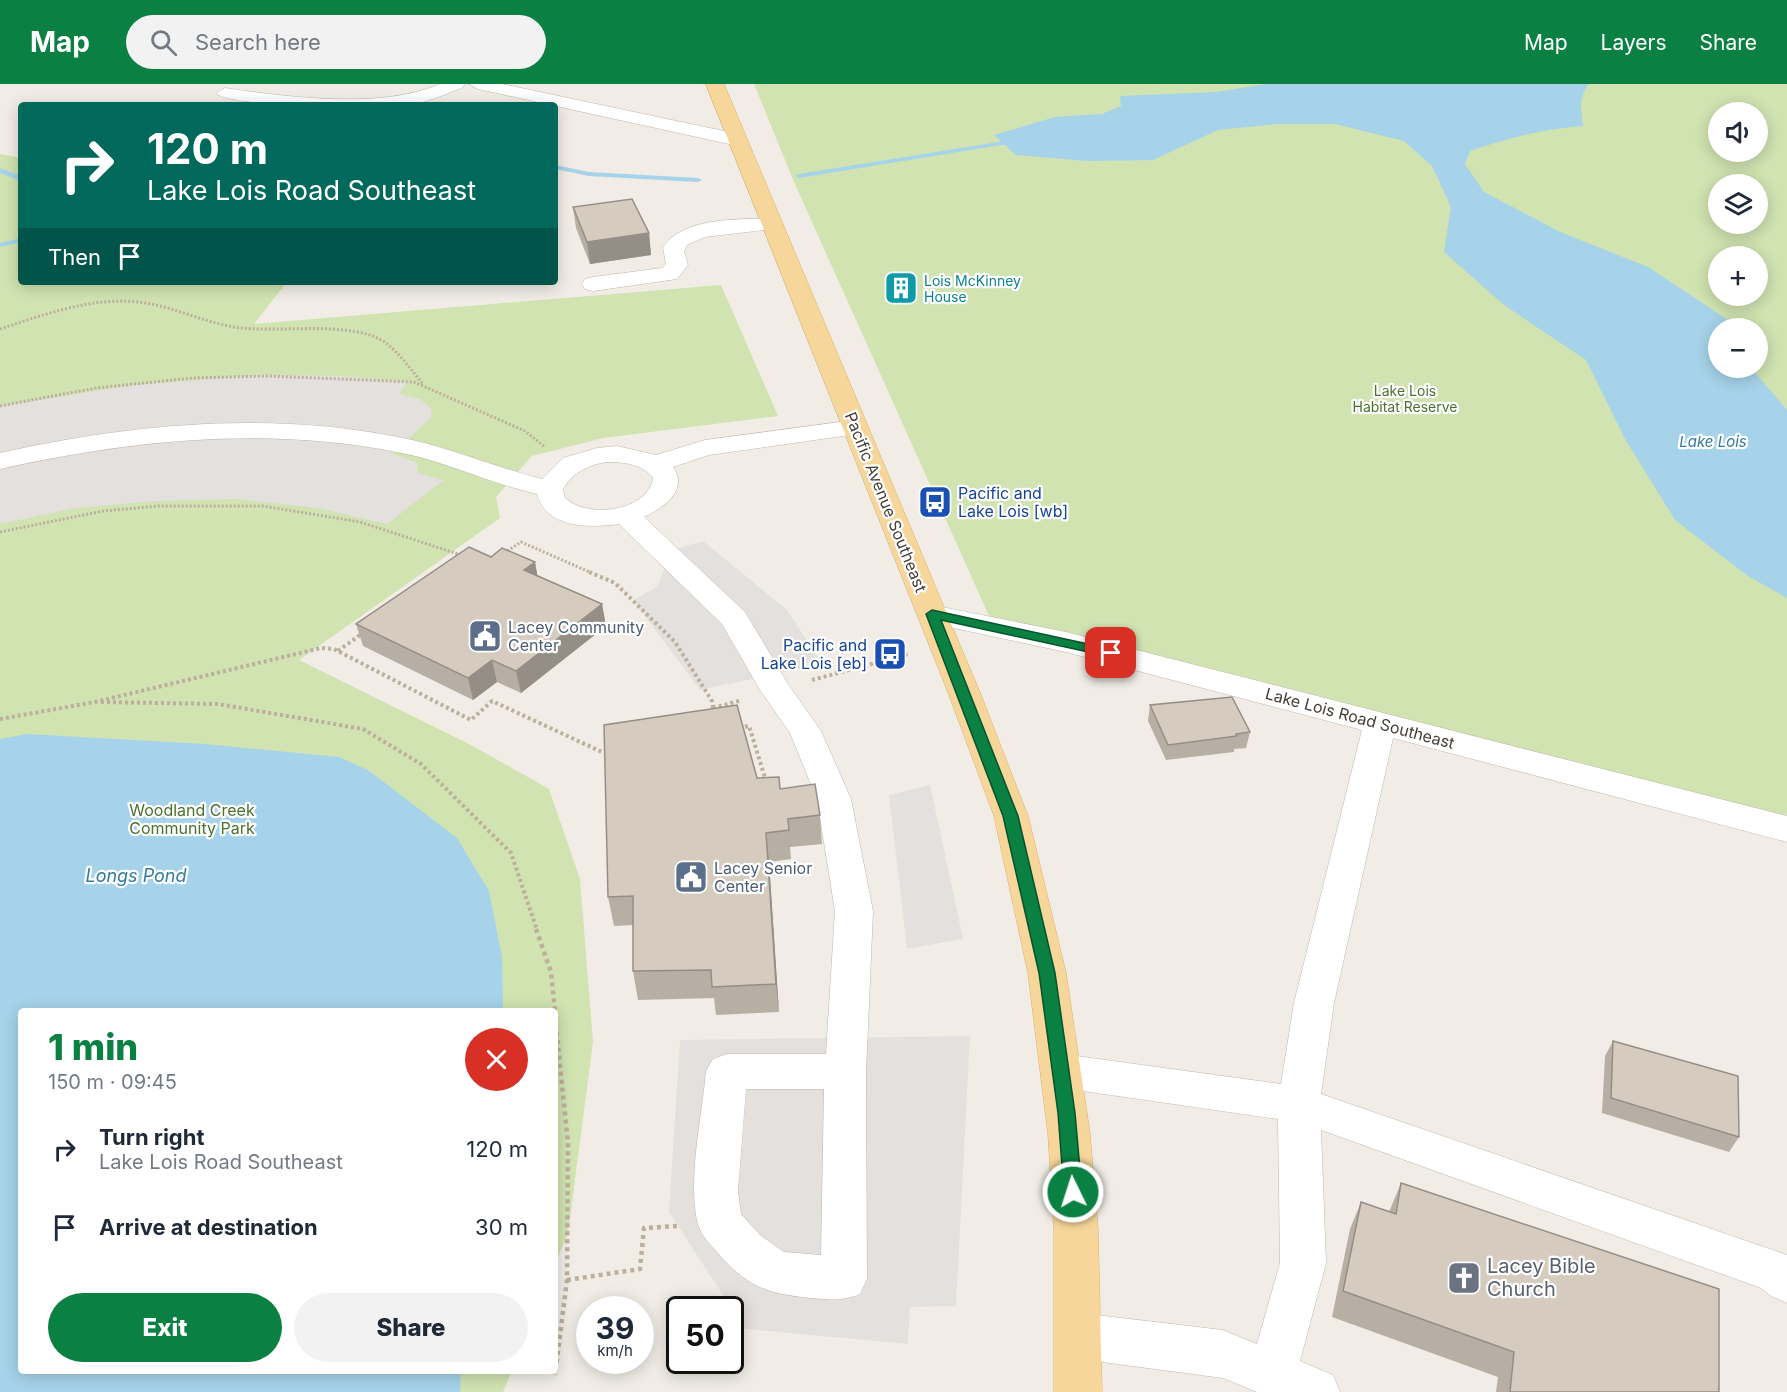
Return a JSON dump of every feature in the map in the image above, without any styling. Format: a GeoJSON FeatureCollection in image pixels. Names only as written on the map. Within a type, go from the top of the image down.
{"type":"FeatureCollection","features":[{"type":"Feature","properties":{"kind":"main road","name":"Pacific Avenue Southeast"},"geometry":{"type":"LineString","coordinates":[[715,84],[945,645],[1011,816],[1047,973],[1062,1071],[1076,1230],[1078,1392]]}},
{"type":"Feature","properties":{"kind":"street"},"geometry":{"type":"LineString","coordinates":[[386,102],[420,98],[456,84]]}},
{"type":"Feature","properties":{"kind":"street"},"geometry":{"type":"LineString","coordinates":[[478,84],[738,140]]}},
{"type":"Feature","properties":{"kind":"street"},"geometry":{"type":"LineString","coordinates":[[225,93],[259,98],[354,102]]}},
{"type":"Feature","properties":{"kind":"street"},"geometry":{"type":"LineString","coordinates":[[593,284],[669,274],[677,265],[673,250],[675,244],[690,234],[773,224]]}},
{"type":"Feature","properties":{"kind":"street"},"geometry":{"type":"LineString","coordinates":[[656,464],[705,448],[855,428]]}},
{"type":"Feature","properties":{"kind":"street"},"geometry":{"type":"LineString","coordinates":[[0,461],[107,441],[188,433],[276,432],[398,445],[549,489]]}},
{"type":"Feature","properties":{"kind":"street"},"geometry":{"type":"LineString","coordinates":[[607,454],[641,457],[656,464],[665,476],[665,488],[657,499],[644,508],[626,515],[606,518],[571,514],[554,503],[549,489],[557,473],[568,465],[587,457],[607,454]]}},
{"type":"Feature","properties":{"kind":"street"},"geometry":{"type":"LineString","coordinates":[[626,515],[734,620],[776,690],[805,731],[834,799],[854,910],[845,1072],[844,1279],[776,1273],[744,1250],[720,1223],[716,1191],[727,1071],[845,1072]]}},
{"type":"Feature","properties":{"kind":"street","name":"Lake Lois Road Southeast"},"geometry":{"type":"LineString","coordinates":[[932,614],[1066,642],[1787,829]]}},
{"type":"Feature","properties":{"kind":"street"},"geometry":{"type":"LineString","coordinates":[[1272,1374],[1304,1263],[1299,1104],[1314,1003],[1380,723]]}},
{"type":"Feature","properties":{"kind":"street"},"geometry":{"type":"LineString","coordinates":[[1062,1071],[1299,1104],[1776,1272],[1787,1281]]}},
{"type":"Feature","properties":{"kind":"street"},"geometry":{"type":"LineString","coordinates":[[1079,1336],[1223,1354],[1316,1392]]}},
{"type":"Feature","properties":{"kind":"path"},"geometry":{"type":"LineString","coordinates":[[0,329],[67,307],[120,302],[146,303],[236,327],[336,330],[362,334],[386,342],[423,384]]}},
{"type":"Feature","properties":{"kind":"path"},"geometry":{"type":"LineString","coordinates":[[0,406],[96,388],[193,378],[268,376],[423,384],[525,431],[568,465]]}},
{"type":"Feature","properties":{"kind":"path"},"geometry":{"type":"LineString","coordinates":[[0,532],[103,511],[159,506],[263,506],[360,522],[470,558]]}},
{"type":"Feature","properties":{"kind":"path"},"geometry":{"type":"LineString","coordinates":[[495,559],[521,542],[615,583],[675,642],[712,701],[714,716]]}},
{"type":"Feature","properties":{"kind":"path"},"geometry":{"type":"LineString","coordinates":[[338,651],[366,631]]}},
{"type":"Feature","properties":{"kind":"path"},"geometry":{"type":"LineString","coordinates":[[713,708],[945,645]]}},
{"type":"Feature","properties":{"kind":"path"},"geometry":{"type":"LineString","coordinates":[[0,719],[94,702],[321,648],[338,651],[471,720],[492,701],[602,752],[614,750]]}},
{"type":"Feature","properties":{"kind":"path"},"geometry":{"type":"LineString","coordinates":[[94,702],[218,704],[363,729],[421,764],[511,853],[551,972],[555,1008]]}},
{"type":"Feature","properties":{"kind":"path"},"geometry":{"type":"LineString","coordinates":[[727,730],[749,726],[766,782]]}},
{"type":"Feature","properties":{"kind":"path"},"geometry":{"type":"LineString","coordinates":[[558,1045],[568,1143],[567,1280],[558,1351]]}},
{"type":"Feature","properties":{"kind":"path"},"geometry":{"type":"LineString","coordinates":[[567,1280],[640,1269],[644,1228],[678,1226]]}},
{"type":"Feature","properties":{"kind":"green space","name":"Lake Lois Habitat Reserve"},"geometry":{"type":"Polygon","coordinates":[[[754,84],[1787,84],[1787,819],[990,618],[794,182],[754,84]]]}},
{"type":"Feature","properties":{"kind":"green space","name":"Woodland Creek Community Park"},"geometry":{"type":"Polygon","coordinates":[[[0,154],[18,157],[18,285],[285,285],[254,324],[721,285],[778,416],[603,438],[532,456],[496,497],[500,518],[299,660],[473,746],[549,789],[580,879],[593,1042],[568,1233],[558,1257],[558,1008],[18,1008],[18,1374],[511,1374],[503,1392],[0,1392],[0,154]]]}},
{"type":"Feature","properties":{"kind":"shaded area"},"geometry":{"type":"Polygon","coordinates":[[[264,375],[342,376],[407,382],[399,394],[420,399],[431,408],[432,416],[393,454],[418,463],[417,473],[444,480],[387,524],[317,508],[237,499],[154,501],[76,508],[0,524],[0,406],[133,385],[264,375]]]}},
{"type":"Feature","properties":{"kind":"shaded area"},"geometry":{"type":"Polygon","coordinates":[[[703,541],[787,610],[822,664],[700,690],[633,600],[657,587],[672,550],[703,541]]]}},
{"type":"Feature","properties":{"kind":"shaded area"},"geometry":{"type":"Polygon","coordinates":[[[930,785],[963,939],[907,949],[889,795],[930,785]]]}},
{"type":"Feature","properties":{"kind":"shaded area"},"geometry":{"type":"Polygon","coordinates":[[[970,1036],[956,1306],[910,1307],[908,1344],[745,1329],[744,1296],[724,1296],[669,1212],[680,1040],[970,1036]]]}},
{"type":"Feature","properties":{"kind":"water","name":"Lake Lois"},"geometry":{"type":"Polygon","coordinates":[[[1266,84],[1589,84],[1582,99],[1583,126],[1540,132],[1484,146],[1470,151],[1465,164],[1484,192],[1560,232],[1648,267],[1725,318],[1708,318],[1708,378],[1760,378],[1787,410],[1787,598],[1748,576],[1675,520],[1625,439],[1586,360],[1504,305],[1444,252],[1451,207],[1432,166],[1404,141],[1335,124],[1277,124],[1218,130],[1153,160],[1087,161],[1016,155],[994,135],[1055,117],[1102,114],[1121,106],[1120,96],[1216,92],[1266,84]]]}},
{"type":"Feature","properties":{"kind":"water","name":"Longs Pond"},"geometry":{"type":"Polygon","coordinates":[[[27,734],[205,744],[339,757],[368,770],[457,838],[489,891],[502,957],[503,1008],[18,1008],[18,1374],[461,1374],[460,1392],[0,1392],[0,739],[27,734]]]}},
{"type":"Feature","properties":{"kind":"building"},"geometry":{"type":"Polygon","coordinates":[[[632,199],[649,233],[587,242],[573,207],[632,199]]]}},
{"type":"Feature","properties":{"kind":"building","name":"Lacey Community Center"},"geometry":{"type":"Polygon","coordinates":[[[469,547],[491,557],[502,548],[535,562],[524,570],[602,604],[516,671],[492,660],[468,678],[356,624],[469,547]]]}},
{"type":"Feature","properties":{"kind":"building"},"geometry":{"type":"Polygon","coordinates":[[[1232,697],[1250,732],[1236,734],[1237,736],[1168,745],[1150,705],[1232,697]]]}},
{"type":"Feature","properties":{"kind":"building","name":"Lacey Senior Center"},"geometry":{"type":"Polygon","coordinates":[[[737,705],[757,778],[779,777],[780,789],[815,784],[820,815],[788,819],[789,830],[766,833],[776,984],[712,987],[711,970],[633,971],[633,896],[608,897],[604,725],[737,705]]]}},
{"type":"Feature","properties":{"kind":"building"},"geometry":{"type":"Polygon","coordinates":[[[1613,1041],[1738,1076],[1739,1137],[1611,1098],[1613,1041]]]}},
{"type":"Feature","properties":{"kind":"building","name":"Lacey Bible Church"},"geometry":{"type":"Polygon","coordinates":[[[1401,1183],[1719,1289],[1719,1392],[1510,1392],[1514,1352],[1343,1291],[1361,1202],[1396,1214],[1401,1183]]]}},
{"type":"Feature","properties":{"kind":"waterway"},"geometry":{"type":"LineString","coordinates":[[799,176],[1017,141]]}},
{"type":"Feature","properties":{"kind":"waterway"},"geometry":{"type":"LineString","coordinates":[[558,168],[589,174],[698,180]]}},
{"type":"Feature","properties":{"kind":"waterway"},"geometry":{"type":"LineString","coordinates":[[0,170],[18,178]]}},
{"type":"Feature","properties":{"kind":"waterway"},"geometry":{"type":"LineString","coordinates":[[0,245],[18,241]]}},
{"type":"Feature","properties":{"kind":"place","name":"Lois McKinney House"},"geometry":{"type":"Point","coordinates":[901,288]}},
{"type":"Feature","properties":{"kind":"place","name":"Pacific and Lake Lois [wb]"},"geometry":{"type":"Point","coordinates":[935,502]}},
{"type":"Feature","properties":{"kind":"place","name":"Lacey Community Center"},"geometry":{"type":"Point","coordinates":[485,636]}},
{"type":"Feature","properties":{"kind":"place","name":"Pacific and Lake Lois [eb]"},"geometry":{"type":"Point","coordinates":[890,654]}},
{"type":"Feature","properties":{"kind":"place","name":"Lacey Senior Center"},"geometry":{"type":"Point","coordinates":[691,877]}},
{"type":"Feature","properties":{"kind":"place","name":"Lacey Bible Church"},"geometry":{"type":"Point","coordinates":[1464,1278]}},
{"type":"Feature","properties":{"kind":"route"},"geometry":{"type":"LineString","coordinates":[[1073,1192],[1067,1113],[1047,973],[1011,816],[932,614],[1111,653]]}}]}
